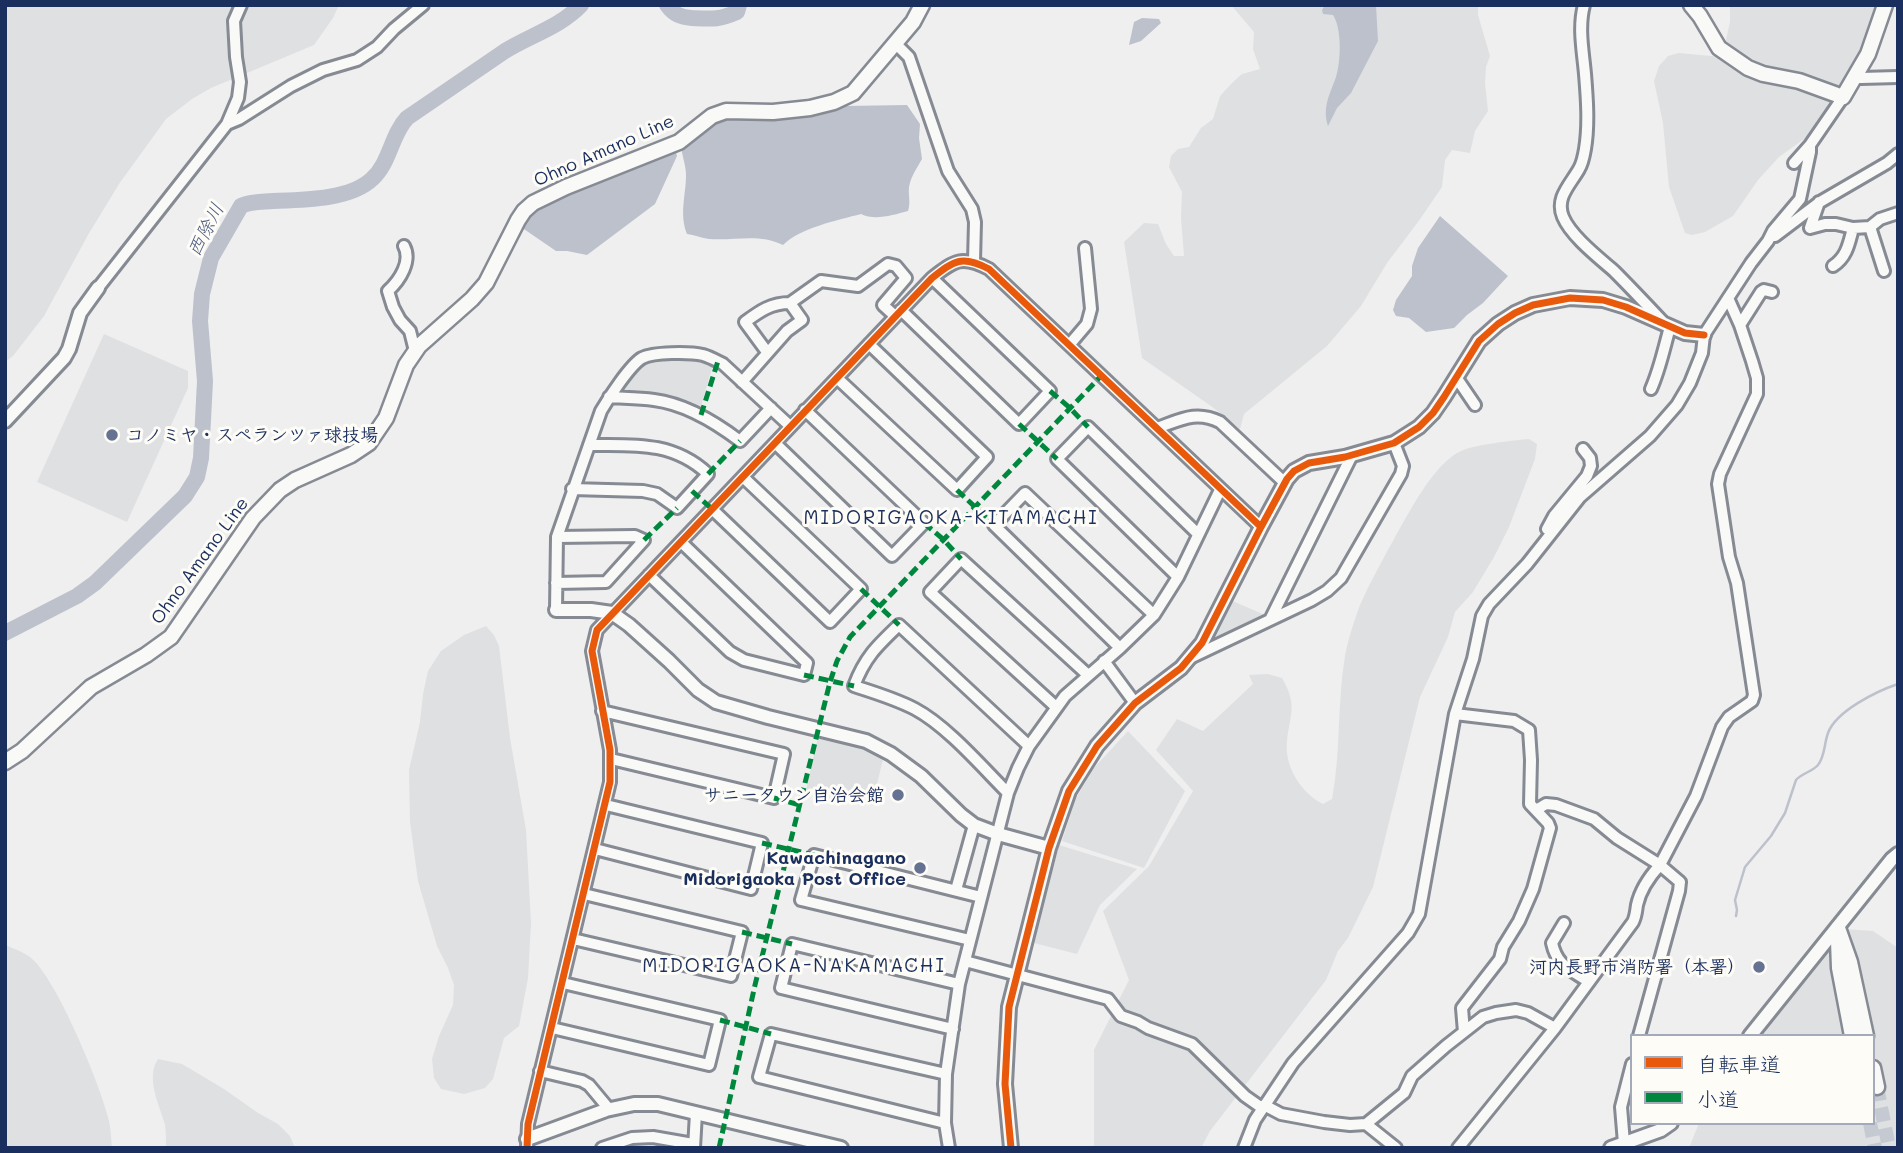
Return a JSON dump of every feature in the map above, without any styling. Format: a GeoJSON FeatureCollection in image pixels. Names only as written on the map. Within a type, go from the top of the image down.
{"type":"FeatureCollection","features":[{"type":"Feature","properties":{"kind":"main road","name":"Ohno Amano Line"},"geometry":{"type":"LineString","coordinates":[[5,762],[22,751],[91,687],[171,637],[253,518],[280,490],[295,480],[351,455],[369,443],[386,418],[406,365],[415,351],[486,284],[518,220],[533,203],[679,142],[712,116],[726,111],[773,112],[810,108],[834,102],[853,93],[913,22],[922,5]]}},
{"type":"Feature","properties":{"kind":"main road"},"geometry":{"type":"LineString","coordinates":[[1691,5],[1719,48],[1748,68],[1763,74],[1799,81],[1843,97],[1868,54],[1885,5]]}},
{"type":"Feature","properties":{"kind":"main road"},"geometry":{"type":"LineString","coordinates":[[1838,928],[1839,968],[1852,1034]]}},
{"type":"Feature","properties":{"kind":"main road"},"geometry":{"type":"LineString","coordinates":[[1838,928],[1850,962],[1866,1034]]}},
{"type":"Feature","properties":{"kind":"main road"},"geometry":{"type":"LineString","coordinates":[[1875,1078],[1877,1087]]}},
{"type":"Feature","properties":{"kind":"street"},"geometry":{"type":"LineString","coordinates":[[5,421],[64,358],[80,313],[227,124],[238,98],[240,82],[234,21],[241,5]]}},
{"type":"Feature","properties":{"kind":"street"},"geometry":{"type":"LineString","coordinates":[[227,124],[312,75],[356,60],[377,47],[424,5]]}},
{"type":"Feature","properties":{"kind":"street"},"geometry":{"type":"LineString","coordinates":[[1584,5],[1581,37],[1586,87],[1585,149],[1580,167],[1560,202],[1560,210],[1576,236],[1668,326]]}},
{"type":"Feature","properties":{"kind":"street"},"geometry":{"type":"LineString","coordinates":[[895,43],[909,57],[948,171],[972,209],[975,222],[974,261]]}},
{"type":"Feature","properties":{"kind":"street"},"geometry":{"type":"LineString","coordinates":[[1855,77],[1898,76]]}},
{"type":"Feature","properties":{"kind":"street"},"geometry":{"type":"LineString","coordinates":[[1794,163],[1810,145],[1843,97]]}},
{"type":"Feature","properties":{"kind":"street"},"geometry":{"type":"LineString","coordinates":[[1244,1148],[1263,1106],[1293,1063],[1408,933],[1419,914],[1455,714],[1473,659],[1482,616],[1489,604],[1522,570],[1580,497],[1650,436],[1677,405],[1690,383],[1702,353],[1704,335],[1773,231],[1800,199],[1810,145]]}},
{"type":"Feature","properties":{"kind":"street"},"geometry":{"type":"LineString","coordinates":[[1768,241],[1820,202],[1898,154]]}},
{"type":"Feature","properties":{"kind":"street"},"geometry":{"type":"LineString","coordinates":[[1820,202],[1810,228],[1836,224],[1853,228],[1870,227],[1880,219],[1898,213]]}},
{"type":"Feature","properties":{"kind":"street"},"geometry":{"type":"LineString","coordinates":[[1870,227],[1884,271]]}},
{"type":"Feature","properties":{"kind":"street"},"geometry":{"type":"LineString","coordinates":[[1833,266],[1845,253],[1853,228]]}},
{"type":"Feature","properties":{"kind":"street"},"geometry":{"type":"LineString","coordinates":[[404,246],[408,253],[407,260],[398,282],[388,291],[400,320],[410,331],[415,351]]}},
{"type":"Feature","properties":{"kind":"street"},"geometry":{"type":"LineString","coordinates":[[1070,344],[1087,324],[1091,309],[1085,248]]}},
{"type":"Feature","properties":{"kind":"street"},"geometry":{"type":"LineString","coordinates":[[841,1148],[658,1104],[634,1104],[609,1110],[527,1143],[528,1124],[610,782],[611,759],[592,651],[597,630],[898,313],[932,278],[951,263],[974,261],[989,269],[1261,527]]}},
{"type":"Feature","properties":{"kind":"street"},"geometry":{"type":"LineString","coordinates":[[767,352],[745,322],[764,308],[790,303],[821,281],[858,286],[888,264],[896,266],[906,278],[883,305],[898,313],[1019,424],[1050,391],[932,278]]}},
{"type":"Feature","properties":{"kind":"street"},"geometry":{"type":"LineString","coordinates":[[1740,325],[1761,292],[1772,292]]}},
{"type":"Feature","properties":{"kind":"street"},"geometry":{"type":"LineString","coordinates":[[1011,1148],[1005,1084],[1009,1007],[1049,848],[1069,791],[1097,746],[1135,703],[1181,668],[1202,643],[1261,527],[1294,471],[1309,463],[1394,443],[1419,427],[1433,413],[1469,354],[1487,332],[1515,313],[1533,305],[1570,298],[1603,300],[1685,333],[1704,335]]}},
{"type":"Feature","properties":{"kind":"street"},"geometry":{"type":"LineString","coordinates":[[1458,1148],[1555,1028],[1633,922],[1637,904],[1652,874],[1696,796],[1722,727],[1729,717],[1752,701],[1754,695],[1718,484],[1720,474],[1757,394],[1757,378],[1728,298]]}},
{"type":"Feature","properties":{"kind":"street"},"geometry":{"type":"LineString","coordinates":[[742,382],[787,331],[802,320],[790,303]]}},
{"type":"Feature","properties":{"kind":"street"},"geometry":{"type":"LineString","coordinates":[[1651,389],[1659,370],[1668,326]]}},
{"type":"Feature","properties":{"kind":"street"},"geometry":{"type":"LineString","coordinates":[[837,378],[957,490],[987,457],[869,344]]}},
{"type":"Feature","properties":{"kind":"street"},"geometry":{"type":"LineString","coordinates":[[790,426],[723,364],[702,355],[651,355],[639,359],[601,411],[556,537],[556,610],[612,613],[629,625],[698,690],[716,702],[866,741],[891,754],[921,776],[974,825],[1049,848]]}},
{"type":"Feature","properties":{"kind":"street"},"geometry":{"type":"LineString","coordinates":[[1456,377],[1475,405]]}},
{"type":"Feature","properties":{"kind":"street"},"geometry":{"type":"LineString","coordinates":[[609,397],[656,400],[676,405],[705,417],[740,441],[771,408]]}},
{"type":"Feature","properties":{"kind":"street"},"geometry":{"type":"LineString","coordinates":[[775,443],[892,556],[924,523],[805,411]]}},
{"type":"Feature","properties":{"kind":"street"},"geometry":{"type":"LineString","coordinates":[[1157,428],[1192,416],[1211,417],[1220,422],[1285,483]]}},
{"type":"Feature","properties":{"kind":"street"},"geometry":{"type":"LineString","coordinates":[[1178,577],[1057,459],[1088,427],[1198,534]]}},
{"type":"Feature","properties":{"kind":"street"},"geometry":{"type":"LineString","coordinates":[[1191,658],[1312,600],[1341,578],[1401,474],[1403,466],[1394,443]]}},
{"type":"Feature","properties":{"kind":"street"},"geometry":{"type":"LineString","coordinates":[[572,489],[643,491],[657,494],[677,508],[708,474],[667,450],[643,444],[589,444]]}},
{"type":"Feature","properties":{"kind":"street"},"geometry":{"type":"LineString","coordinates":[[1522,570],[1526,558],[1554,516],[1587,476],[1591,466],[1590,458],[1583,449]]}},
{"type":"Feature","properties":{"kind":"street"},"geometry":{"type":"LineString","coordinates":[[1270,620],[1352,455]]}},
{"type":"Feature","properties":{"kind":"street"},"geometry":{"type":"LineString","coordinates":[[712,509],[830,622],[862,589],[743,477]]}},
{"type":"Feature","properties":{"kind":"street"},"geometry":{"type":"LineString","coordinates":[[949,1148],[945,1123],[946,1074],[959,984],[1008,793],[1017,768],[1056,706],[1154,615],[1178,577],[1220,490]]}},
{"type":"Feature","properties":{"kind":"street"},"geometry":{"type":"LineString","coordinates":[[1121,648],[993,525],[1024,493],[1154,615]]}},
{"type":"Feature","properties":{"kind":"street"},"geometry":{"type":"LineString","coordinates":[[556,537],[635,536],[644,540],[606,582],[556,583]]}},
{"type":"Feature","properties":{"kind":"street"},"geometry":{"type":"LineString","coordinates":[[649,575],[730,652],[744,660],[804,675],[807,663],[681,542]]}},
{"type":"Feature","properties":{"kind":"street"},"geometry":{"type":"LineString","coordinates":[[1056,706],[930,592],[961,559],[1088,675]]}},
{"type":"Feature","properties":{"kind":"street"},"geometry":{"type":"LineString","coordinates":[[1008,793],[940,727],[918,710],[890,697],[855,686],[861,666],[899,625],[1030,746]]}},
{"type":"Feature","properties":{"kind":"street"},"geometry":{"type":"LineString","coordinates":[[1104,661],[1135,703]]}},
{"type":"Feature","properties":{"kind":"street"},"geometry":{"type":"LineString","coordinates":[[602,711],[784,754],[774,798],[611,759]]}},
{"type":"Feature","properties":{"kind":"street"},"geometry":{"type":"LineString","coordinates":[[1455,714],[1514,721],[1529,730],[1530,804],[1550,828],[1533,889],[1519,921],[1503,947],[1500,959],[1462,1008],[1464,1032]]}},
{"type":"Feature","properties":{"kind":"street"},"geometry":{"type":"LineString","coordinates":[[1536,810],[1546,804],[1556,805],[1594,819],[1617,838],[1660,864],[1680,882],[1640,1034]]}},
{"type":"Feature","properties":{"kind":"street"},"geometry":{"type":"LineString","coordinates":[[595,849],[751,889],[762,843],[606,805]]}},
{"type":"Feature","properties":{"kind":"street"},"geometry":{"type":"LineString","coordinates":[[956,890],[974,825]]}},
{"type":"Feature","properties":{"kind":"street"},"geometry":{"type":"LineString","coordinates":[[1752,1034],[1898,854]]}},
{"type":"Feature","properties":{"kind":"street"},"geometry":{"type":"LineString","coordinates":[[970,940],[801,900],[814,855],[981,897]]}},
{"type":"Feature","properties":{"kind":"street"},"geometry":{"type":"LineString","coordinates":[[573,939],[731,976],[742,932],[584,894]]}},
{"type":"Feature","properties":{"kind":"street"},"geometry":{"type":"LineString","coordinates":[[1564,923],[1552,943],[1555,957],[1589,982]]}},
{"type":"Feature","properties":{"kind":"street"},"geometry":{"type":"LineString","coordinates":[[953,1030],[781,988],[792,944],[959,984]]}},
{"type":"Feature","properties":{"kind":"street"},"geometry":{"type":"LineString","coordinates":[[965,961],[1108,999],[1121,1016],[1192,1044],[1245,1096],[1263,1106],[1281,1114],[1350,1125],[1366,1124],[1404,1093],[1412,1076],[1483,1017],[1516,1010],[1528,1013],[1555,1028]]}},
{"type":"Feature","properties":{"kind":"street"},"geometry":{"type":"LineString","coordinates":[[552,1028],[709,1065],[720,1020],[563,982]]}},
{"type":"Feature","properties":{"kind":"street"},"geometry":{"type":"LineString","coordinates":[[945,1123],[759,1077],[771,1034],[946,1074]]}},
{"type":"Feature","properties":{"kind":"street"},"geometry":{"type":"LineString","coordinates":[[540,1072],[582,1081],[589,1085],[609,1110]]}},
{"type":"Feature","properties":{"kind":"street"},"geometry":{"type":"LineString","coordinates":[[1624,1143],[1621,1107],[1630,1072]]}},
{"type":"Feature","properties":{"kind":"street"},"geometry":{"type":"LineString","coordinates":[[602,1148],[632,1138],[653,1137],[693,1146],[696,1113]]}},
{"type":"Feature","properties":{"kind":"street"},"geometry":{"type":"LineString","coordinates":[[1366,1124],[1396,1148]]}},
{"type":"Feature","properties":{"kind":"street"},"geometry":{"type":"LineString","coordinates":[[1611,1148],[1668,1125]]}},
{"type":"Feature","properties":{"kind":"shaded area"},"geometry":{"type":"Polygon","coordinates":[[[5,5],[339,5],[314,45],[211,88],[166,119],[119,184],[44,316],[13,356],[5,362],[5,5]]]}},
{"type":"Feature","properties":{"kind":"shaded area"},"geometry":{"type":"Polygon","coordinates":[[[1231,5],[1478,5],[1478,15],[1490,56],[1485,83],[1488,111],[1475,131],[1470,153],[1452,150],[1445,160],[1442,187],[1387,263],[1361,306],[1327,346],[1244,414],[1240,429],[1142,358],[1124,242],[1144,223],[1158,224],[1174,256],[1184,256],[1182,192],[1169,167],[1171,156],[1178,149],[1189,147],[1201,128],[1213,119],[1220,96],[1233,82],[1242,74],[1260,69],[1253,49],[1254,32],[1231,5]]]}},
{"type":"Feature","properties":{"kind":"shaded area"},"geometry":{"type":"Polygon","coordinates":[[[1325,5],[1376,5],[1378,41],[1351,93],[1337,108],[1328,126],[1326,107],[1338,71],[1340,45],[1333,15],[1323,14],[1325,5]]]}},
{"type":"Feature","properties":{"kind":"shaded area"},"geometry":{"type":"Polygon","coordinates":[[[1730,5],[1875,5],[1872,31],[1861,75],[1822,126],[1779,157],[1758,180],[1733,216],[1705,232],[1692,235],[1685,233],[1669,187],[1663,123],[1654,81],[1659,66],[1668,56],[1679,53],[1722,57],[1730,22],[1730,5]]]}},
{"type":"Feature","properties":{"kind":"shaded area"},"geometry":{"type":"Polygon","coordinates":[[[1142,18],[1159,19],[1161,23],[1141,41],[1129,45],[1134,22],[1142,18]]]}},
{"type":"Feature","properties":{"kind":"shaded area"},"geometry":{"type":"Polygon","coordinates":[[[907,105],[920,124],[922,159],[910,183],[908,211],[884,217],[861,214],[842,219],[809,229],[783,245],[765,239],[709,239],[687,234],[683,212],[686,171],[681,146],[716,119],[732,115],[806,115],[845,106],[907,105]]]}},
{"type":"Feature","properties":{"kind":"shaded area"},"geometry":{"type":"Polygon","coordinates":[[[675,149],[677,156],[655,204],[587,255],[556,251],[518,225],[534,206],[675,149]]]}},
{"type":"Feature","properties":{"kind":"shaded area"},"geometry":{"type":"Polygon","coordinates":[[[1440,216],[1508,276],[1483,303],[1454,328],[1426,332],[1409,318],[1396,316],[1393,310],[1396,300],[1412,276],[1418,248],[1440,216]]]}},
{"type":"Feature","properties":{"kind":"shaded area","name":"コノミヤ・スペランツァ球技場"},"geometry":{"type":"Polygon","coordinates":[[[104,334],[188,371],[188,388],[127,522],[37,482],[104,334]]]}},
{"type":"Feature","properties":{"kind":"shaded area"},"geometry":{"type":"Polygon","coordinates":[[[693,355],[714,361],[699,413],[612,396],[640,361],[693,355]]]}},
{"type":"Feature","properties":{"kind":"shaded area"},"geometry":{"type":"Polygon","coordinates":[[[1529,439],[1537,444],[1535,459],[1509,527],[1473,592],[1455,612],[1448,637],[1420,697],[1373,887],[1348,938],[1338,951],[1326,980],[1210,1131],[1201,1148],[1094,1148],[1094,1050],[1129,980],[1103,911],[1149,866],[1193,791],[1156,750],[1177,719],[1203,731],[1253,684],[1249,675],[1268,674],[1282,678],[1290,696],[1292,710],[1287,750],[1291,769],[1301,786],[1315,799],[1323,804],[1332,799],[1346,650],[1360,605],[1385,555],[1431,478],[1451,457],[1475,447],[1529,439]]]}},
{"type":"Feature","properties":{"kind":"shaded area"},"geometry":{"type":"Polygon","coordinates":[[[1228,599],[1265,615],[1263,620],[1213,645],[1206,642],[1228,599]]]}},
{"type":"Feature","properties":{"kind":"shaded area"},"geometry":{"type":"Polygon","coordinates":[[[486,626],[499,646],[510,738],[526,830],[531,923],[528,978],[519,1026],[504,1038],[493,1079],[485,1088],[464,1094],[441,1089],[434,1078],[432,1059],[453,1005],[454,985],[437,946],[418,881],[410,822],[409,770],[428,671],[441,651],[464,635],[486,626]]]}},
{"type":"Feature","properties":{"kind":"shaded area"},"geometry":{"type":"Polygon","coordinates":[[[1128,731],[1185,791],[1144,868],[1062,841],[1075,800],[1094,768],[1128,731]]]}},
{"type":"Feature","properties":{"kind":"shaded area"},"geometry":{"type":"Polygon","coordinates":[[[818,737],[860,747],[883,759],[872,805],[806,790],[818,737]]]}},
{"type":"Feature","properties":{"kind":"shaded area"},"geometry":{"type":"Polygon","coordinates":[[[1059,845],[1137,869],[1100,905],[1077,954],[1034,943],[1059,845]]]}},
{"type":"Feature","properties":{"kind":"shaded area"},"geometry":{"type":"Polygon","coordinates":[[[1844,929],[1873,931],[1898,948],[1898,1148],[1689,1148],[1698,1125],[1875,1125],[1875,1034],[1760,1034],[1819,956],[1844,929]]]}},
{"type":"Feature","properties":{"kind":"shaded area"},"geometry":{"type":"Polygon","coordinates":[[[5,945],[30,957],[41,968],[64,1008],[104,1105],[110,1124],[112,1148],[5,1148],[5,945]]]}},
{"type":"Feature","properties":{"kind":"shaded area"},"geometry":{"type":"Polygon","coordinates":[[[158,1059],[182,1064],[278,1124],[290,1136],[295,1148],[166,1148],[165,1125],[153,1083],[154,1067],[158,1059]]]}},
{"type":"Feature","properties":{"kind":"waterway","name":"西除川"},"geometry":{"type":"LineString","coordinates":[[5,633],[77,596],[95,583],[185,496],[197,477],[201,458],[205,381],[200,321],[202,294],[211,258],[241,206],[257,202],[325,198],[363,186],[378,172],[397,132],[407,118],[505,51],[555,25],[581,5]]}},
{"type":"Feature","properties":{"kind":"waterway","name":"西除川"},"geometry":{"type":"LineString","coordinates":[[667,5],[681,16],[710,19],[737,12],[739,5]]}},
{"type":"Feature","properties":{"kind":"waterway"},"geometry":{"type":"LineString","coordinates":[[1736,916],[1735,900],[1745,867],[1771,836],[1785,813],[1796,780],[1816,767],[1820,761],[1832,725],[1858,703],[1898,684]]}},
{"type":"Feature","properties":{"kind":"tunnel"},"geometry":{"type":"LineString","coordinates":[[1877,1087],[1889,1148]]}},
{"type":"Feature","properties":{"kind":"tunnel"},"geometry":{"type":"LineString","coordinates":[[1870,1125],[1875,1148]]}},
{"type":"Feature","properties":{"kind":"marked path"},"geometry":{"type":"LineString","coordinates":[[701,415],[718,361]]}},
{"type":"Feature","properties":{"kind":"marked path"},"geometry":{"type":"LineString","coordinates":[[719,1148],[755,985],[837,661],[850,637],[1102,375]]}},
{"type":"Feature","properties":{"kind":"marked path"},"geometry":{"type":"LineString","coordinates":[[1050,391],[1088,427]]}},
{"type":"Feature","properties":{"kind":"marked path"},"geometry":{"type":"LineString","coordinates":[[1019,424],[1057,459]]}},
{"type":"Feature","properties":{"kind":"marked path"},"geometry":{"type":"LineString","coordinates":[[708,474],[740,441]]}},
{"type":"Feature","properties":{"kind":"marked path"},"geometry":{"type":"LineString","coordinates":[[957,490],[994,525]]}},
{"type":"Feature","properties":{"kind":"marked path"},"geometry":{"type":"LineString","coordinates":[[692,491],[712,509]]}},
{"type":"Feature","properties":{"kind":"marked path"},"geometry":{"type":"LineString","coordinates":[[644,540],[677,508]]}},
{"type":"Feature","properties":{"kind":"marked path"},"geometry":{"type":"LineString","coordinates":[[924,523],[961,559]]}},
{"type":"Feature","properties":{"kind":"marked path"},"geometry":{"type":"LineString","coordinates":[[861,589],[899,625]]}},
{"type":"Feature","properties":{"kind":"marked path"},"geometry":{"type":"LineString","coordinates":[[804,675],[854,686]]}},
{"type":"Feature","properties":{"kind":"marked path"},"geometry":{"type":"LineString","coordinates":[[774,798],[800,805]]}},
{"type":"Feature","properties":{"kind":"marked path"},"geometry":{"type":"LineString","coordinates":[[762,843],[814,855]]}},
{"type":"Feature","properties":{"kind":"marked path"},"geometry":{"type":"LineString","coordinates":[[742,932],[792,944]]}},
{"type":"Feature","properties":{"kind":"marked path"},"geometry":{"type":"LineString","coordinates":[[720,1020],[771,1034]]}},
{"type":"Feature","properties":{"kind":"cycle path"},"geometry":{"type":"LineString","coordinates":[[527,1148],[528,1124],[610,782],[610,750],[592,651],[597,630],[932,278],[947,267],[965,261],[989,269],[1261,527]]}},
{"type":"Feature","properties":{"kind":"cycle path"},"geometry":{"type":"LineString","coordinates":[[1011,1148],[1005,1084],[1009,1007],[1049,848],[1069,791],[1097,746],[1135,703],[1181,668],[1202,643],[1287,479],[1294,471],[1309,463],[1345,457],[1394,443],[1419,427],[1433,413],[1479,341],[1498,324],[1533,305],[1570,298],[1603,300],[1685,333],[1704,335]]}},
{"type":"Feature","properties":{"kind":"place","name":"コノミヤ・スペランツァ球技場"},"geometry":{"type":"Point","coordinates":[112,435]}},
{"type":"Feature","properties":{"kind":"place","name":"サニータウン自治会館"},"geometry":{"type":"Point","coordinates":[898,795]}},
{"type":"Feature","properties":{"kind":"place","name":"Kawachinagano Midorigaoka Post Office"},"geometry":{"type":"Point","coordinates":[920,868]}},
{"type":"Feature","properties":{"kind":"place","name":"河内長野市消防署（本署）"},"geometry":{"type":"Point","coordinates":[1759,967]}},
{"type":"Feature","properties":{"kind":"district","name":"MIDORIGAOKA-KITAMACHI"},"geometry":{"type":"Point","coordinates":[951,518]}},
{"type":"Feature","properties":{"kind":"district","name":"MIDORIGAOKA-NAKAMACHI"},"geometry":{"type":"Point","coordinates":[794,966]}}]}
